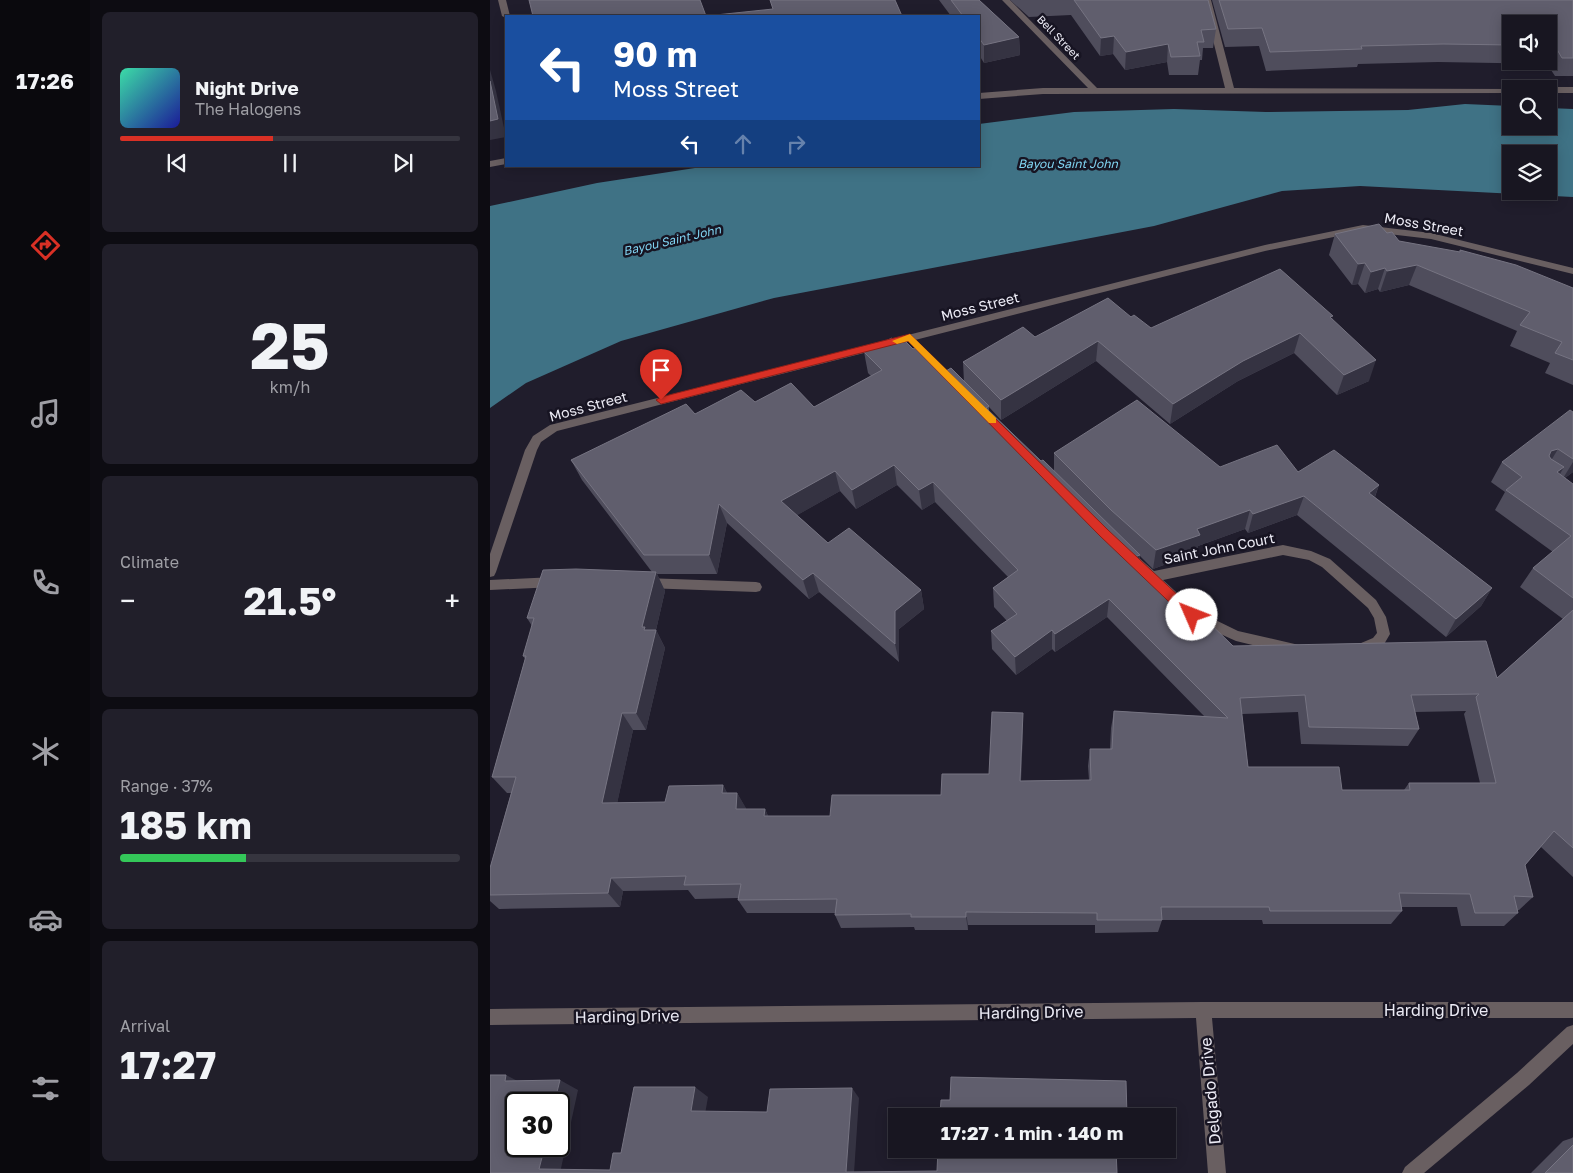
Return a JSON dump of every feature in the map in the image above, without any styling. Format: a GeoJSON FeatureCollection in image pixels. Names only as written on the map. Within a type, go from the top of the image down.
{"type":"FeatureCollection","features":[{"type":"Feature","properties":{"kind":"street"},"geometry":{"type":"LineString","coordinates":[[502,0],[506,15]]}},
{"type":"Feature","properties":{"kind":"street","name":"Bell Street"},"geometry":{"type":"LineString","coordinates":[[1006,0],[1095,90]]}},
{"type":"Feature","properties":{"kind":"street"},"geometry":{"type":"LineString","coordinates":[[1207,0],[1230,90]]}},
{"type":"Feature","properties":{"kind":"street"},"geometry":{"type":"LineString","coordinates":[[980,96],[1042,91],[1095,90],[1502,90]]}},
{"type":"Feature","properties":{"kind":"street"},"geometry":{"type":"LineString","coordinates":[[1557,90],[1573,90]]}},
{"type":"Feature","properties":{"kind":"street"},"geometry":{"type":"LineString","coordinates":[[490,164],[505,161]]}},
{"type":"Feature","properties":{"kind":"street","name":"Moss Street"},"geometry":{"type":"LineString","coordinates":[[490,572],[531,450],[537,439],[544,432],[575,422],[1265,248],[1363,228],[1431,236],[1573,271]]}},
{"type":"Feature","properties":{"kind":"street"},"geometry":{"type":"LineString","coordinates":[[910,338],[924,351]]}},
{"type":"Feature","properties":{"kind":"street","name":"Saint John Court"},"geometry":{"type":"LineString","coordinates":[[1118,545],[1192,615],[1236,636],[1302,649]]}},
{"type":"Feature","properties":{"kind":"street","name":"Saint John Court"},"geometry":{"type":"LineString","coordinates":[[1151,577],[1283,550],[1311,556],[1326,563],[1354,586],[1372,604],[1380,617],[1384,634],[1378,642],[1362,650],[1342,650]]}},
{"type":"Feature","properties":{"kind":"street"},"geometry":{"type":"LineString","coordinates":[[490,585],[568,582]]}},
{"type":"Feature","properties":{"kind":"street"},"geometry":{"type":"LineString","coordinates":[[637,583],[756,587]]}},
{"type":"Feature","properties":{"kind":"street","name":"Harding Drive"},"geometry":{"type":"LineString","coordinates":[[490,1017],[1203,1010],[1573,1010]]}},
{"type":"Feature","properties":{"kind":"street","name":"Delgado Drive"},"geometry":{"type":"LineString","coordinates":[[1203,1010],[1217,1173]]}},
{"type":"Feature","properties":{"kind":"street"},"geometry":{"type":"LineString","coordinates":[[1412,1173],[1523,1079],[1573,1033]]}},
{"type":"Feature","properties":{"kind":"water","name":"Bayou Saint John"},"geometry":{"type":"Polygon","coordinates":[[[1465,104],[1502,106],[1502,135],[1557,135],[1557,108],[1573,109],[1573,197],[1557,196],[1557,145],[1502,145],[1502,193],[1360,186],[1282,191],[1154,226],[774,298],[621,341],[526,383],[490,408],[490,206],[597,183],[701,167],[980,167],[980,124],[1074,112],[1174,109],[1266,112],[1408,110],[1465,104]]]}},
{"type":"Feature","properties":{"kind":"building"},"geometry":{"type":"Polygon","coordinates":[[[529,0],[700,0],[706,15],[533,15],[529,0]]]}},
{"type":"Feature","properties":{"kind":"building"},"geometry":{"type":"Polygon","coordinates":[[[770,0],[895,0],[902,15],[716,15],[773,9],[770,0]]]}},
{"type":"Feature","properties":{"kind":"building"},"geometry":{"type":"Polygon","coordinates":[[[951,0],[979,0],[1019,37],[984,45],[980,39],[980,15],[962,15],[951,0]]]}},
{"type":"Feature","properties":{"kind":"building"},"geometry":{"type":"Polygon","coordinates":[[[1074,0],[1208,0],[1216,29],[1201,30],[1204,42],[1197,42],[1200,56],[1171,57],[1168,44],[1126,52],[1114,36],[1101,38],[1074,0]]]}},
{"type":"Feature","properties":{"kind":"building"},"geometry":{"type":"Polygon","coordinates":[[[1219,0],[1573,0],[1573,58],[1562,58],[1557,49],[1557,15],[1502,15],[1502,45],[1361,46],[1362,49],[1270,52],[1262,28],[1228,29],[1219,0]]]}},
{"type":"Feature","properties":{"kind":"building"},"geometry":{"type":"Polygon","coordinates":[[[490,81],[498,119],[490,121],[490,81]]]}},
{"type":"Feature","properties":{"kind":"building"},"geometry":{"type":"Polygon","coordinates":[[[1379,224],[1387,233],[1392,232],[1399,241],[1460,252],[1460,250],[1516,265],[1573,288],[1573,360],[1555,353],[1562,342],[1520,325],[1530,312],[1417,265],[1387,271],[1385,268],[1371,272],[1365,263],[1358,264],[1335,234],[1379,224]]]}},
{"type":"Feature","properties":{"kind":"building"},"geometry":{"type":"Polygon","coordinates":[[[1280,269],[1333,316],[1330,317],[1376,360],[1344,375],[1300,333],[1243,361],[1173,404],[1098,341],[1001,400],[963,362],[1023,327],[1035,337],[1108,298],[1131,317],[1134,315],[1151,328],[1280,269]]]}},
{"type":"Feature","properties":{"kind":"building"},"geometry":{"type":"Polygon","coordinates":[[[892,338],[897,343],[903,339],[913,349],[919,346],[946,371],[951,368],[989,406],[986,408],[1041,461],[1043,460],[1140,555],[1129,559],[1187,613],[1194,608],[1233,646],[1486,641],[1497,678],[1573,610],[1573,848],[1554,831],[1525,865],[1533,897],[1514,896],[1518,913],[1475,913],[1470,894],[1399,893],[1402,911],[1270,911],[1269,907],[1161,907],[1162,920],[1097,920],[1097,913],[966,912],[966,917],[911,917],[911,914],[835,915],[837,899],[738,900],[741,884],[684,885],[686,876],[611,878],[608,893],[490,895],[490,868],[516,777],[492,777],[526,656],[523,656],[534,618],[527,618],[543,570],[576,569],[656,572],[642,627],[645,627],[644,630],[656,630],[636,713],[622,713],[602,803],[665,802],[669,786],[723,785],[722,793],[737,793],[736,809],[765,809],[764,816],[830,816],[832,795],[941,795],[942,774],[989,774],[992,712],[1023,713],[1020,781],[1091,780],[1090,749],[1112,749],[1114,711],[1228,718],[1109,599],[1055,634],[1052,630],[1015,657],[991,631],[1017,614],[993,588],[1018,570],[933,482],[919,490],[894,465],[852,490],[835,471],[781,501],[828,543],[849,528],[921,590],[895,611],[895,644],[813,573],[803,580],[719,504],[709,555],[644,555],[571,460],[686,404],[695,414],[741,390],[755,402],[791,383],[814,407],[882,370],[864,352],[892,338]],[[1479,694],[1411,695],[1419,729],[1309,727],[1305,695],[1240,698],[1248,767],[1339,767],[1342,790],[1410,790],[1409,783],[1496,783],[1476,697],[1479,694]]]}},
{"type":"Feature","properties":{"kind":"building"},"geometry":{"type":"Polygon","coordinates":[[[1137,400],[1220,467],[1277,445],[1298,472],[1334,450],[1379,485],[1369,493],[1492,588],[1456,619],[1304,496],[1253,514],[1250,510],[1197,529],[1200,535],[1156,550],[1111,510],[1054,453],[1137,400]]]}},
{"type":"Feature","properties":{"kind":"building"},"geometry":{"type":"Polygon","coordinates":[[[1570,410],[1573,412],[1573,459],[1558,449],[1551,451],[1549,456],[1564,467],[1557,472],[1573,484],[1573,598],[1533,568],[1571,536],[1506,490],[1522,477],[1502,462],[1570,410]]]}},
{"type":"Feature","properties":{"kind":"building"},"geometry":{"type":"Polygon","coordinates":[[[490,1075],[506,1075],[505,1081],[560,1080],[557,1092],[505,1092],[505,1157],[542,1157],[539,1169],[610,1170],[613,1153],[621,1153],[634,1087],[695,1087],[691,1111],[767,1112],[770,1089],[852,1088],[846,1172],[937,1171],[938,1158],[1116,1158],[1117,1173],[490,1173],[490,1075]]]}},
{"type":"Feature","properties":{"kind":"building"},"geometry":{"type":"Polygon","coordinates":[[[951,1077],[1126,1081],[1127,1108],[940,1108],[941,1100],[950,1100],[951,1077]]]}},
{"type":"Feature","properties":{"kind":"building"},"geometry":{"type":"Polygon","coordinates":[[[1573,1145],[1573,1173],[1545,1173],[1573,1145]]]}},
{"type":"Feature","properties":{"kind":"slow traffic"},"geometry":{"type":"LineString","coordinates":[[897,341],[910,338],[993,420]]}},
{"type":"Feature","properties":{"kind":"route"},"geometry":{"type":"LineString","coordinates":[[661,400],[910,338],[1104,533],[1192,615]]}}]}
